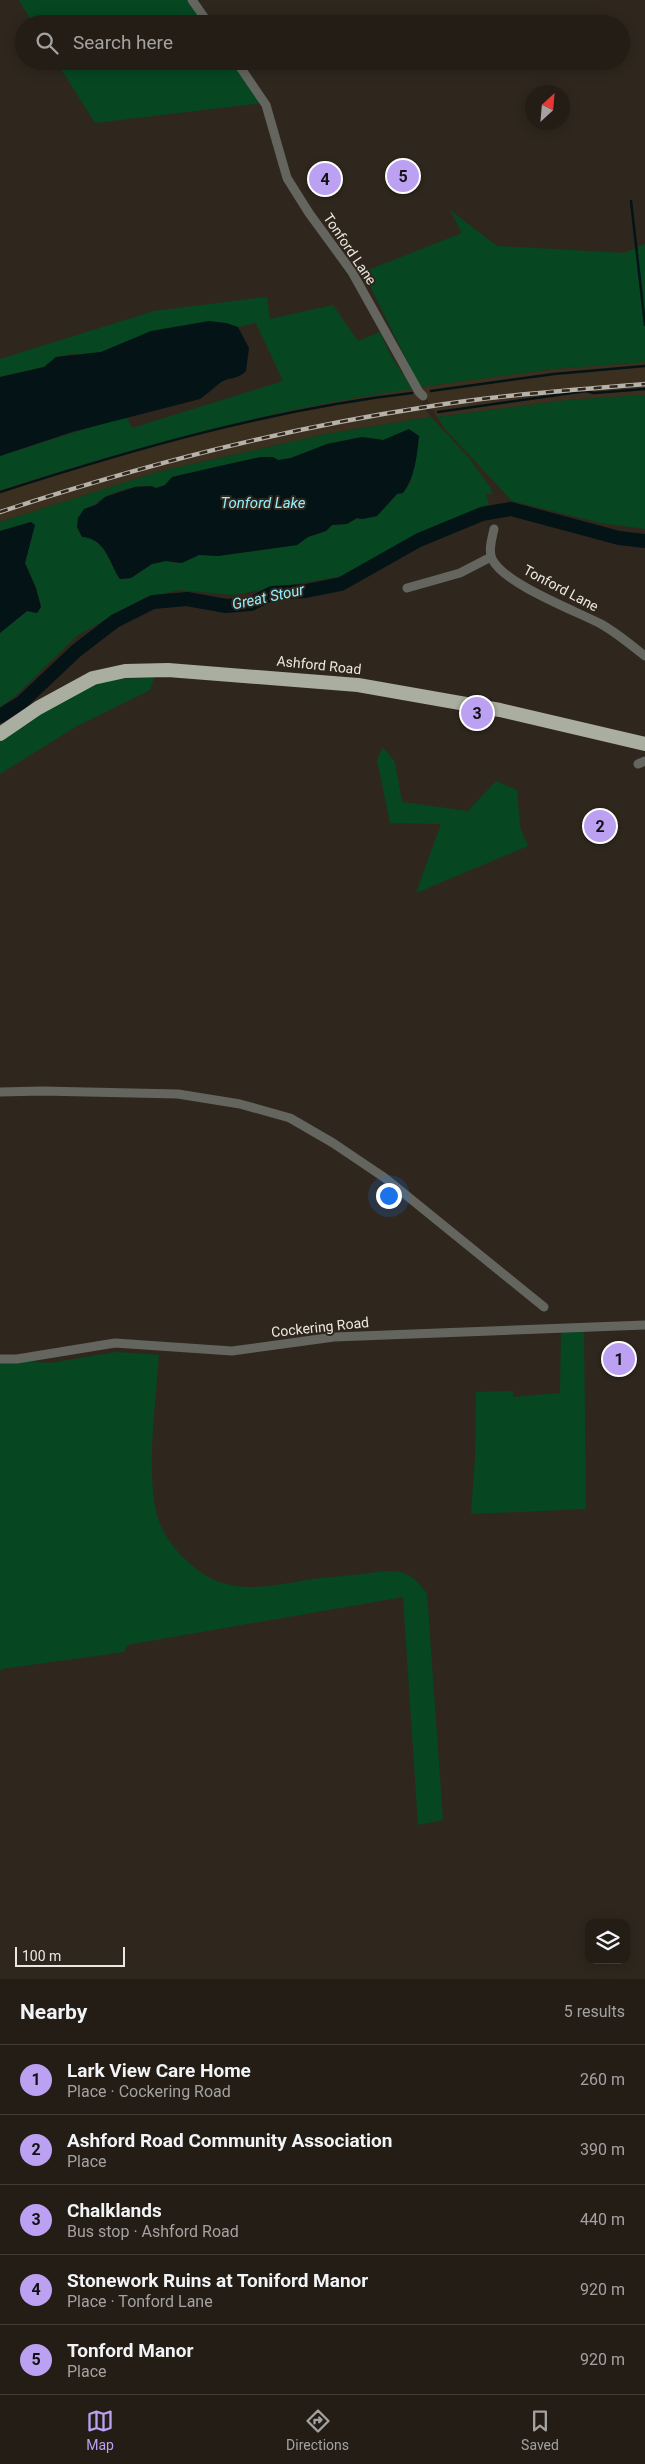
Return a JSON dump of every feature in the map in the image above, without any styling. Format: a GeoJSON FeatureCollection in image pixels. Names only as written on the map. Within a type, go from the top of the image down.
{"type":"FeatureCollection","features":[{"type":"Feature","properties":{"kind":"highway","name":"Ashford Road"},"geometry":{"type":"LineString","coordinates":[[0,734],[38,708],[93,678],[125,672],[168,670],[295,678],[375,687],[500,710],[645,744]]}},
{"type":"Feature","properties":{"kind":"street"},"geometry":{"type":"LineString","coordinates":[[192,0],[203,15]]}},
{"type":"Feature","properties":{"kind":"street","name":"Tonford Lane"},"geometry":{"type":"LineString","coordinates":[[242,70],[266,105],[287,178],[309,213],[352,272],[419,392],[424,396]]}},
{"type":"Feature","properties":{"kind":"street"},"geometry":{"type":"LineString","coordinates":[[407,588],[422,578],[460,573],[491,557],[491,540],[494,529]]}},
{"type":"Feature","properties":{"kind":"street","name":"Tonford Lane"},"geometry":{"type":"LineString","coordinates":[[491,557],[496,564],[521,583],[602,625],[644,654]]}},
{"type":"Feature","properties":{"kind":"street"},"geometry":{"type":"LineString","coordinates":[[0,1092],[178,1094],[240,1104],[290,1118],[333,1143],[385,1178],[544,1307]]}},
{"type":"Feature","properties":{"kind":"street","name":"Cockering Road"},"geometry":{"type":"LineString","coordinates":[[0,1359],[17,1359],[115,1343],[232,1351],[334,1337],[645,1325]]}},
{"type":"Feature","properties":{"kind":"shaded area"},"geometry":{"type":"Polygon","coordinates":[[[645,362],[645,395],[568,400],[437,417],[420,387],[553,369],[645,362]]]}},
{"type":"Feature","properties":{"kind":"shaded area"},"geometry":{"type":"Polygon","coordinates":[[[405,374],[431,417],[326,434],[161,471],[0,522],[0,489],[118,454],[294,408],[378,394],[378,380],[405,374]]]}},
{"type":"Feature","properties":{"kind":"green space"},"geometry":{"type":"Polygon","coordinates":[[[19,0],[187,0],[198,15],[28,15],[19,0]]]}},
{"type":"Feature","properties":{"kind":"green space"},"geometry":{"type":"Polygon","coordinates":[[[62,70],[239,70],[263,103],[95,123],[62,70]]]}},
{"type":"Feature","properties":{"kind":"green space"},"geometry":{"type":"Polygon","coordinates":[[[450,210],[497,246],[624,253],[645,244],[645,362],[553,369],[420,387],[363,272],[462,233],[450,210]]]}},
{"type":"Feature","properties":{"kind":"green space"},"geometry":{"type":"Polygon","coordinates":[[[267,297],[270,319],[333,305],[358,341],[380,332],[390,354],[412,389],[360,397],[256,418],[102,459],[0,490],[0,456],[126,416],[132,428],[283,381],[256,323],[238,327],[226,323],[88,355],[71,354],[56,357],[44,367],[0,377],[0,359],[154,311],[267,297]]]}},
{"type":"Feature","properties":{"kind":"green space"},"geometry":{"type":"Polygon","coordinates":[[[645,395],[645,529],[601,523],[512,501],[445,429],[437,417],[568,400],[645,395]]]}},
{"type":"Feature","properties":{"kind":"green space"},"geometry":{"type":"Polygon","coordinates":[[[431,417],[469,458],[493,494],[486,494],[489,504],[439,525],[422,536],[342,576],[233,595],[180,590],[146,597],[78,635],[14,697],[0,707],[0,633],[27,611],[37,613],[41,607],[36,588],[25,563],[32,536],[31,522],[0,531],[0,522],[161,471],[326,434],[431,417]],[[395,436],[383,440],[362,437],[327,444],[291,458],[278,460],[273,457],[261,457],[172,477],[165,485],[156,488],[138,486],[123,489],[84,509],[88,537],[104,550],[120,579],[131,578],[152,564],[166,561],[176,563],[199,555],[219,556],[297,545],[308,537],[326,531],[332,525],[347,524],[357,518],[377,516],[397,494],[403,493],[411,481],[419,436],[395,436]]]}},
{"type":"Feature","properties":{"kind":"green space"},"geometry":{"type":"Polygon","coordinates":[[[154,678],[150,690],[77,726],[0,774],[0,741],[54,703],[84,687],[100,682],[115,679],[154,678]]]}},
{"type":"Feature","properties":{"kind":"green space"},"geometry":{"type":"Polygon","coordinates":[[[383,747],[395,762],[402,802],[468,811],[496,781],[517,790],[520,827],[528,846],[416,893],[441,824],[390,823],[377,760],[383,747]]]}},
{"type":"Feature","properties":{"kind":"green space"},"geometry":{"type":"Polygon","coordinates":[[[584,1331],[586,1509],[471,1514],[475,1457],[476,1392],[513,1391],[513,1397],[560,1393],[561,1332],[584,1331]]]}},
{"type":"Feature","properties":{"kind":"green space"},"geometry":{"type":"Polygon","coordinates":[[[116,1352],[159,1355],[152,1451],[155,1506],[159,1521],[169,1541],[198,1570],[212,1579],[242,1587],[257,1587],[392,1571],[411,1576],[427,1593],[443,1820],[418,1825],[403,1597],[127,1645],[124,1652],[2,1669],[0,1671],[0,1360],[50,1363],[116,1352]]]}},
{"type":"Feature","properties":{"kind":"water"},"geometry":{"type":"Polygon","coordinates":[[[209,321],[238,327],[249,348],[246,371],[242,374],[223,381],[200,399],[72,432],[0,456],[0,377],[44,367],[56,357],[101,352],[151,331],[209,321]]]}},
{"type":"Feature","properties":{"kind":"water","name":"Tonford Lake"},"geometry":{"type":"Polygon","coordinates":[[[409,429],[419,436],[413,473],[403,493],[397,494],[377,516],[357,518],[347,524],[332,525],[326,531],[308,537],[297,545],[218,556],[199,555],[182,563],[166,561],[152,564],[131,578],[120,579],[102,547],[90,538],[82,537],[77,527],[78,518],[84,509],[96,505],[105,497],[135,487],[151,486],[156,488],[165,485],[172,477],[261,457],[273,457],[278,460],[291,458],[327,444],[362,437],[383,440],[409,429]]]}},
{"type":"Feature","properties":{"kind":"water"},"geometry":{"type":"Polygon","coordinates":[[[31,522],[35,525],[25,563],[36,588],[41,607],[37,613],[27,611],[0,633],[0,531],[31,522]]]}},
{"type":"Feature","properties":{"kind":"waterway"},"geometry":{"type":"LineString","coordinates":[[631,201],[645,325]]}},
{"type":"Feature","properties":{"kind":"waterway"},"geometry":{"type":"LineString","coordinates":[[431,391],[554,374],[645,366]]}},
{"type":"Feature","properties":{"kind":"waterway"},"geometry":{"type":"LineString","coordinates":[[438,412],[586,391],[594,393],[645,389]]}},
{"type":"Feature","properties":{"kind":"waterway"},"geometry":{"type":"LineString","coordinates":[[0,492],[204,432],[307,409],[412,393]]}},
{"type":"Feature","properties":{"kind":"waterway","name":"Great Stour"},"geometry":{"type":"LineString","coordinates":[[0,716],[21,703],[76,651],[115,621],[153,602],[187,599],[226,606],[251,604],[272,593],[306,591],[341,584],[419,540],[482,514],[511,509],[619,538],[645,541]]}},
{"type":"Feature","properties":{"kind":"railway"},"geometry":{"type":"LineString","coordinates":[[0,512],[158,464],[318,426],[481,399],[645,384]]}},
{"type":"Feature","properties":{"kind":"place","name":"Tonford Manor"},"geometry":{"type":"Point","coordinates":[403,176]}},
{"type":"Feature","properties":{"kind":"place","name":"Stonework Ruins at Toniford Manor"},"geometry":{"type":"Point","coordinates":[325,179]}},
{"type":"Feature","properties":{"kind":"place","name":"Chalklands"},"geometry":{"type":"Point","coordinates":[477,713]}},
{"type":"Feature","properties":{"kind":"place","name":"Ashford Road Community Association"},"geometry":{"type":"Point","coordinates":[600,826]}},
{"type":"Feature","properties":{"kind":"place","name":"Lark View Care Home"},"geometry":{"type":"Point","coordinates":[619,1359]}}]}
